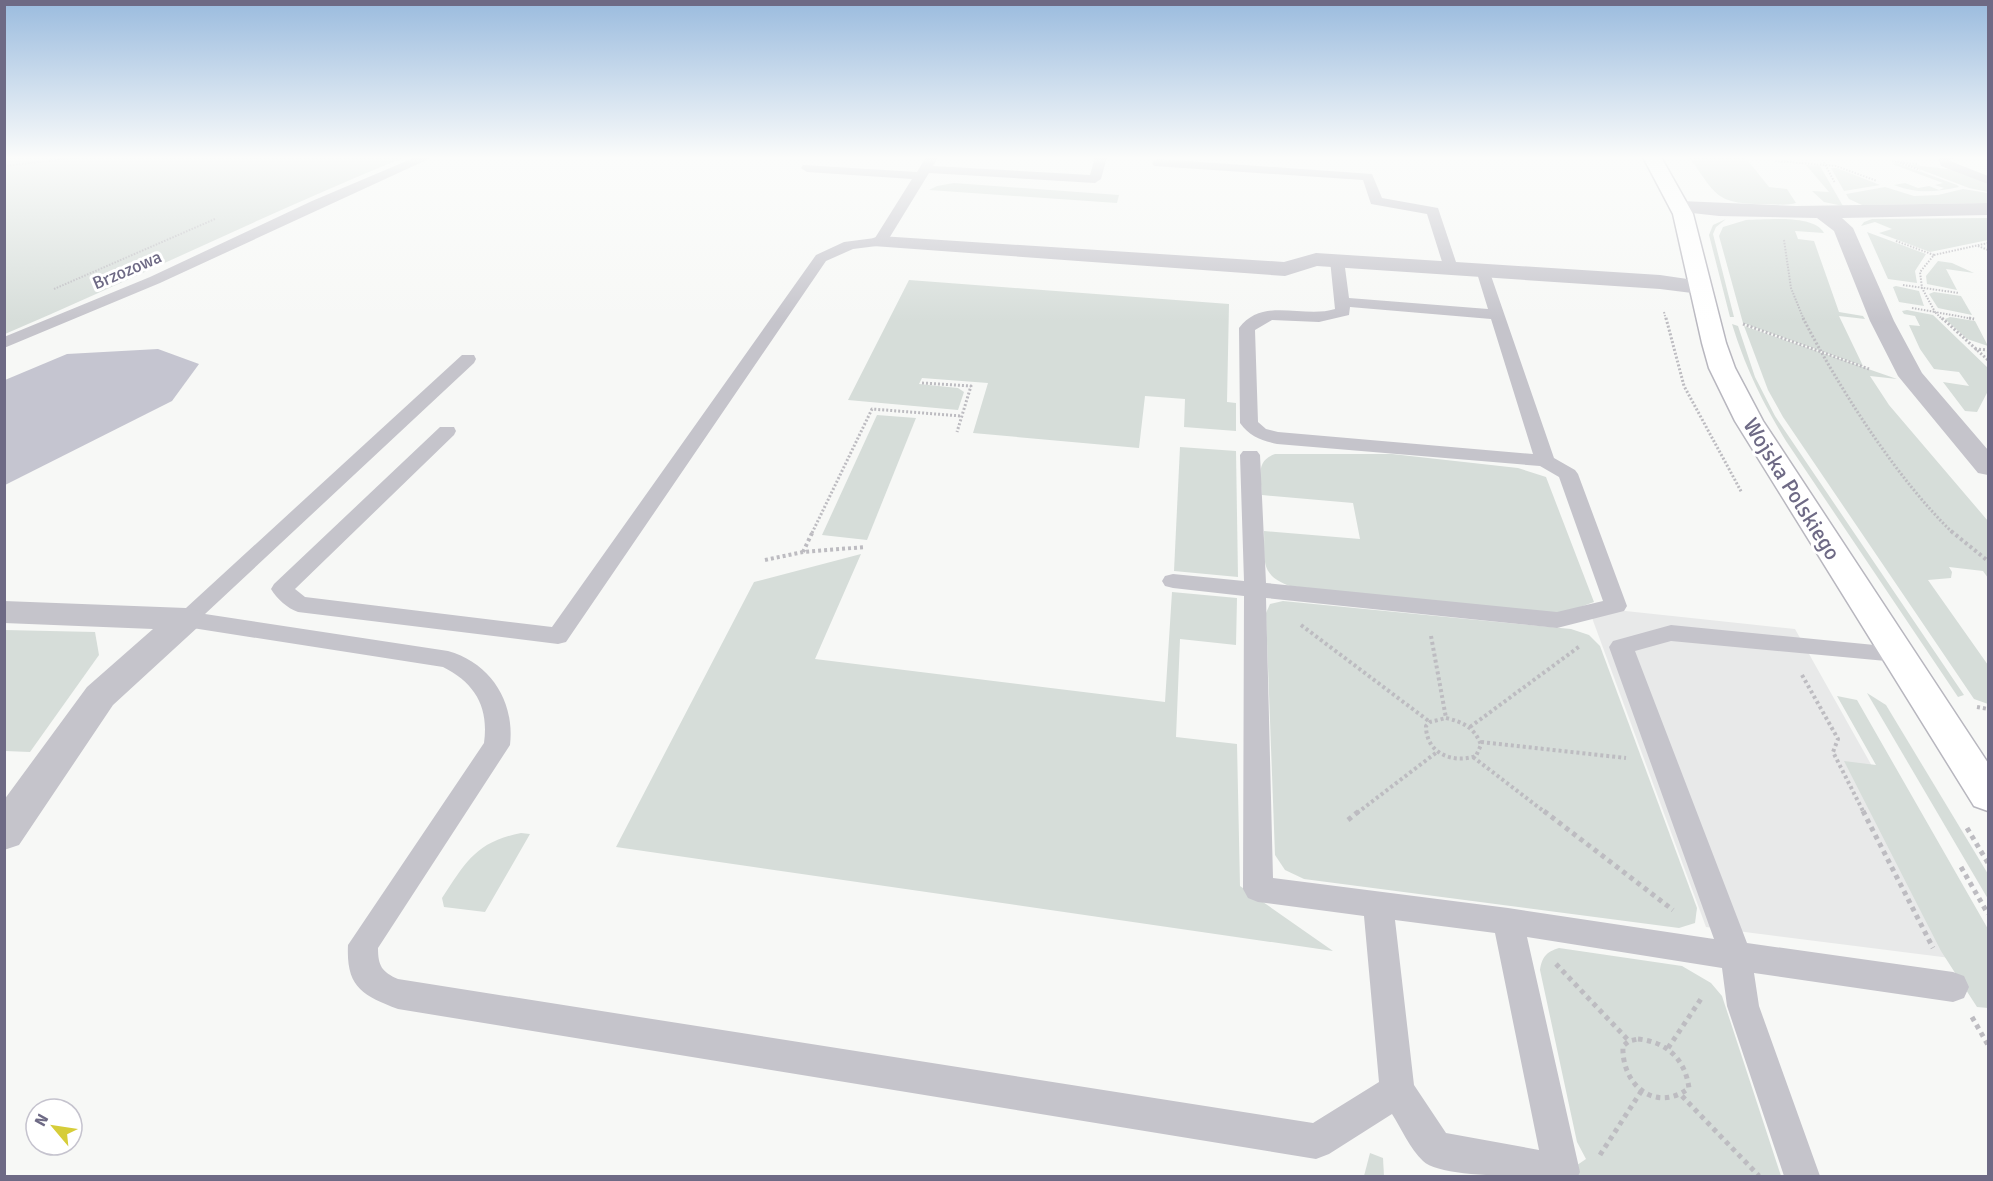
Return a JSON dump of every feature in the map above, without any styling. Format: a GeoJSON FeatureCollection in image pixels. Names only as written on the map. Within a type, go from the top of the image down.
{"type":"FeatureCollection","features":[{"type":"Feature","properties":{"kind":"main road","name":"Wojska Polskiego"},"geometry":{"type":"LineString","coordinates":[[1682,212],[1714,342],[1735,396],[1897,654],[1989,795]]}},
{"type":"Feature","properties":{"kind":"street"},"geometry":{"type":"LineString","coordinates":[[1822,212],[1843,228],[1882,321],[1911,376],[1989,466]]}},
{"type":"Feature","properties":{"kind":"street"},"geometry":{"type":"LineString","coordinates":[[880,242],[1285,269],[1316,259],[1337,260],[1700,287]]}},
{"type":"Feature","properties":{"kind":"street"},"geometry":{"type":"LineString","coordinates":[[4,612],[186,619]]}},
{"type":"Feature","properties":{"kind":"street"},"geometry":{"type":"LineString","coordinates":[[4,833],[100,696],[186,619]]}},
{"type":"Feature","properties":{"kind":"lane","name":"Brzozowa"},"geometry":{"type":"LineString","coordinates":[[4,343],[155,280],[300,212]]}},
{"type":"Feature","properties":{"kind":"lane"},"geometry":{"type":"LineString","coordinates":[[447,431],[282,589],[298,604],[558,636],[821,258],[848,246],[864,242],[880,242],[898,212]]}},
{"type":"Feature","properties":{"kind":"lane"},"geometry":{"type":"LineString","coordinates":[[1433,212],[1451,268]]}},
{"type":"Feature","properties":{"kind":"lane"},"geometry":{"type":"LineString","coordinates":[[1173,581],[1557,620],[1616,606],[1568,474],[1545,461],[1277,438],[1259,433],[1249,423],[1247,328],[1256,318],[1275,314],[1332,317],[1343,312],[1337,260]]}},
{"type":"Feature","properties":{"kind":"lane"},"geometry":{"type":"LineString","coordinates":[[1483,270],[1545,461]]}},
{"type":"Feature","properties":{"kind":"lane"},"geometry":{"type":"LineString","coordinates":[[1342,302],[1498,315]]}},
{"type":"Feature","properties":{"kind":"lane"},"geometry":{"type":"LineString","coordinates":[[186,619],[468,359]]}},
{"type":"Feature","properties":{"kind":"lane"},"geometry":{"type":"LineString","coordinates":[[1250,455],[1255,590],[1258,889],[1508,921],[1953,987]]}},
{"type":"Feature","properties":{"kind":"lane"},"geometry":{"type":"LineString","coordinates":[[186,619],[448,659],[467,667],[488,692],[498,713],[501,729],[497,745],[363,945],[362,968],[374,985],[398,994],[1316,1141],[1397,1091]]}},
{"type":"Feature","properties":{"kind":"lane"},"geometry":{"type":"LineString","coordinates":[[1802,1176],[1743,1006],[1736,956],[1621,647],[1671,633],[1897,654]]}},
{"type":"Feature","properties":{"kind":"lane"},"geometry":{"type":"LineString","coordinates":[[1378,903],[1397,1091],[1436,1149],[1562,1172],[1508,921]]}},
{"type":"Feature","properties":{"kind":"path"},"geometry":{"type":"LineString","coordinates":[[46,293],[221,217]]}},
{"type":"Feature","properties":{"kind":"path"},"geometry":{"type":"LineString","coordinates":[[1782,230],[1792,292],[1801,315],[1854,405],[1895,463],[1936,513],[1972,550],[1989,561]]}},
{"type":"Feature","properties":{"kind":"path"},"geometry":{"type":"LineString","coordinates":[[1989,243],[1934,255],[1920,272],[1922,288],[1935,312],[1989,360]]}},
{"type":"Feature","properties":{"kind":"path"},"geometry":{"type":"LineString","coordinates":[[1978,246],[1989,250]]}},
{"type":"Feature","properties":{"kind":"path"},"geometry":{"type":"LineString","coordinates":[[1894,284],[1959,293]]}},
{"type":"Feature","properties":{"kind":"path"},"geometry":{"type":"LineString","coordinates":[[1663,305],[1684,386],[1742,493]]}},
{"type":"Feature","properties":{"kind":"path"},"geometry":{"type":"LineString","coordinates":[[1904,307],[1974,319]]}},
{"type":"Feature","properties":{"kind":"path"},"geometry":{"type":"LineString","coordinates":[[1739,323],[1877,371]]}},
{"type":"Feature","properties":{"kind":"path"},"geometry":{"type":"LineString","coordinates":[[1974,348],[1989,350]]}},
{"type":"Feature","properties":{"kind":"path"},"geometry":{"type":"LineString","coordinates":[[922,383],[971,386],[957,432]]}},
{"type":"Feature","properties":{"kind":"path"},"geometry":{"type":"LineString","coordinates":[[804,552],[872,409],[962,416]]}},
{"type":"Feature","properties":{"kind":"path"},"geometry":{"type":"LineString","coordinates":[[765,560],[804,552],[865,547]]}},
{"type":"Feature","properties":{"kind":"path"},"geometry":{"type":"LineString","coordinates":[[1255,590],[1430,722]]}},
{"type":"Feature","properties":{"kind":"path"},"geometry":{"type":"LineString","coordinates":[[1431,632],[1446,718]]}},
{"type":"Feature","properties":{"kind":"path"},"geometry":{"type":"LineString","coordinates":[[1576,639],[1584,643],[1589,650]]}},
{"type":"Feature","properties":{"kind":"path"},"geometry":{"type":"LineString","coordinates":[[1470,727],[1584,643]]}},
{"type":"Feature","properties":{"kind":"path"},"geometry":{"type":"LineString","coordinates":[[1801,673],[1838,739],[1833,752],[1953,987],[1989,1045]]}},
{"type":"Feature","properties":{"kind":"path"},"geometry":{"type":"LineString","coordinates":[[1976,707],[1989,709]]}},
{"type":"Feature","properties":{"kind":"path"},"geometry":{"type":"LineString","coordinates":[[1446,718],[1470,727],[1480,742],[1480,751],[1473,757],[1462,760],[1437,752],[1425,739],[1426,726],[1430,722],[1446,718]]}},
{"type":"Feature","properties":{"kind":"path"},"geometry":{"type":"LineString","coordinates":[[1480,742],[1628,759],[1624,748]]}},
{"type":"Feature","properties":{"kind":"path"},"geometry":{"type":"LineString","coordinates":[[1348,820],[1437,752]]}},
{"type":"Feature","properties":{"kind":"path"},"geometry":{"type":"LineString","coordinates":[[1473,757],[1677,914]]}},
{"type":"Feature","properties":{"kind":"path"},"geometry":{"type":"LineString","coordinates":[[1961,867],[1989,914]]}},
{"type":"Feature","properties":{"kind":"path"},"geometry":{"type":"LineString","coordinates":[[1677,914],[1679,904]]}},
{"type":"Feature","properties":{"kind":"path"},"geometry":{"type":"LineString","coordinates":[[1668,917],[1677,914]]}},
{"type":"Feature","properties":{"kind":"path"},"geometry":{"type":"LineString","coordinates":[[1508,921],[1552,959],[1629,1041]]}},
{"type":"Feature","properties":{"kind":"path"},"geometry":{"type":"LineString","coordinates":[[1668,1048],[1709,988],[1736,956]]}},
{"type":"Feature","properties":{"kind":"path"},"geometry":{"type":"LineString","coordinates":[[1647,1039],[1668,1048],[1678,1057],[1689,1076],[1689,1088],[1682,1096],[1670,1100],[1656,1098],[1641,1090],[1626,1075],[1622,1064],[1623,1046],[1629,1041],[1647,1039]]}},
{"type":"Feature","properties":{"kind":"path"},"geometry":{"type":"LineString","coordinates":[[1562,1172],[1586,1176],[1641,1090]]}},
{"type":"Feature","properties":{"kind":"path"},"geometry":{"type":"LineString","coordinates":[[1682,1096],[1759,1176]]}},
{"type":"Feature","properties":{"kind":"shaded area"},"geometry":{"type":"Polygon","coordinates":[[[5,212],[277,212],[105,290],[5,334],[5,212]]]}},
{"type":"Feature","properties":{"kind":"shaded area"},"geometry":{"type":"Polygon","coordinates":[[[1988,218],[1988,240],[1930,252],[1879,233],[1892,229],[1875,222],[1861,226],[1872,219],[1988,218]]]}},
{"type":"Feature","properties":{"kind":"shaded area"},"geometry":{"type":"Polygon","coordinates":[[[1726,219],[1716,227],[1713,234],[1734,317],[1730,317],[1709,235],[1713,225],[1726,219]]]}},
{"type":"Feature","properties":{"kind":"shaded area"},"geometry":{"type":"Polygon","coordinates":[[[1789,219],[1810,223],[1819,227],[1824,233],[1795,231],[1798,239],[1814,241],[1839,312],[1863,316],[1865,319],[1839,316],[1863,366],[1743,323],[1719,236],[1723,227],[1746,220],[1789,219]]]}},
{"type":"Feature","properties":{"kind":"shaded area"},"geometry":{"type":"Polygon","coordinates":[[[1867,232],[1926,254],[1915,271],[1917,283],[1888,279],[1867,232]]]}},
{"type":"Feature","properties":{"kind":"shaded area"},"geometry":{"type":"Polygon","coordinates":[[[1938,261],[1952,263],[1974,273],[1946,269],[1957,290],[1927,284],[1926,276],[1938,261]]]}},
{"type":"Feature","properties":{"kind":"shaded area"},"geometry":{"type":"Polygon","coordinates":[[[909,280],[1229,304],[1227,402],[1236,403],[1236,431],[1184,427],[1185,399],[1145,396],[1139,448],[973,433],[988,383],[922,378],[919,384],[958,388],[964,392],[958,410],[848,400],[909,280]]]}},
{"type":"Feature","properties":{"kind":"shaded area"},"geometry":{"type":"Polygon","coordinates":[[[1893,287],[1919,291],[1924,306],[1899,302],[1893,287]]]}},
{"type":"Feature","properties":{"kind":"shaded area"},"geometry":{"type":"Polygon","coordinates":[[[1934,292],[1961,296],[1972,315],[1938,308],[1929,294],[1934,292]]]}},
{"type":"Feature","properties":{"kind":"shaded area"},"geometry":{"type":"Polygon","coordinates":[[[1902,311],[1933,315],[1988,368],[1988,391],[1977,412],[1965,411],[1943,382],[1969,386],[1959,372],[1934,369],[1920,349],[1909,325],[1920,326],[1915,316],[1904,314],[1902,311]]]}},
{"type":"Feature","properties":{"kind":"shaded area"},"geometry":{"type":"Polygon","coordinates":[[[1950,317],[1975,321],[1988,346],[1967,339],[1945,319],[1950,317]]]}},
{"type":"Feature","properties":{"kind":"shaded area"},"geometry":{"type":"Polygon","coordinates":[[[1732,324],[1738,326],[1755,377],[1775,416],[1964,695],[1958,697],[1786,441],[1755,384],[1732,324]]]}},
{"type":"Feature","properties":{"kind":"shaded area"},"geometry":{"type":"Polygon","coordinates":[[[1744,326],[1897,379],[1870,376],[1889,405],[1988,521],[1988,578],[1983,571],[1949,567],[1952,572],[1951,578],[1928,580],[1988,665],[1988,704],[1974,699],[1783,417],[1768,390],[1744,326]]]}},
{"type":"Feature","properties":{"kind":"shaded area"},"geometry":{"type":"Polygon","coordinates":[[[158,349],[199,364],[172,401],[5,485],[5,380],[67,354],[158,349]]]}},
{"type":"Feature","properties":{"kind":"shaded area"},"geometry":{"type":"Polygon","coordinates":[[[877,415],[916,418],[867,540],[822,535],[877,415]]]}},
{"type":"Feature","properties":{"kind":"shaded area"},"geometry":{"type":"Polygon","coordinates":[[[1180,447],[1236,451],[1238,577],[1174,571],[1180,447]]]}},
{"type":"Feature","properties":{"kind":"shaded area"},"geometry":{"type":"Polygon","coordinates":[[[1275,454],[1392,454],[1518,468],[1546,477],[1594,602],[1558,615],[1290,586],[1280,582],[1268,571],[1266,565],[1264,531],[1360,539],[1353,503],[1262,495],[1260,476],[1262,465],[1275,454]]]}},
{"type":"Feature","properties":{"kind":"shaded area"},"geometry":{"type":"Polygon","coordinates":[[[861,554],[815,659],[1165,702],[1172,592],[1237,598],[1236,645],[1180,639],[1176,737],[1237,744],[1240,886],[1333,951],[616,847],[754,582],[861,554]]]}},
{"type":"Feature","properties":{"kind":"shaded area"},"geometry":{"type":"Polygon","coordinates":[[[1283,601],[1571,629],[1589,635],[1600,646],[1697,908],[1695,923],[1679,928],[1304,879],[1285,870],[1275,855],[1266,613],[1270,604],[1283,601]]]}},
{"type":"Feature","properties":{"kind":"shaded area"},"geometry":{"type":"Polygon","coordinates":[[[1588,607],[1795,629],[1982,962],[1706,927],[1588,607]]]}},
{"type":"Feature","properties":{"kind":"shaded area"},"geometry":{"type":"Polygon","coordinates":[[[5,630],[95,632],[99,655],[30,752],[5,751],[5,630]]]}},
{"type":"Feature","properties":{"kind":"shaded area"},"geometry":{"type":"Polygon","coordinates":[[[1867,693],[1886,705],[1988,874],[1988,899],[1867,693]]]}},
{"type":"Feature","properties":{"kind":"shaded area"},"geometry":{"type":"Polygon","coordinates":[[[1837,696],[1857,700],[1988,929],[1988,1008],[1977,1007],[1941,951],[1844,761],[1876,765],[1837,696]]]}},
{"type":"Feature","properties":{"kind":"shaded area"},"geometry":{"type":"Polygon","coordinates":[[[521,833],[530,834],[485,912],[444,907],[442,898],[474,855],[493,842],[521,833]]]}},
{"type":"Feature","properties":{"kind":"shaded area"},"geometry":{"type":"Polygon","coordinates":[[[1559,948],[1682,966],[1711,983],[1722,996],[1781,1176],[1561,1176],[1586,1159],[1577,1142],[1540,970],[1545,956],[1559,948]]]}},
{"type":"Feature","properties":{"kind":"shaded area"},"geometry":{"type":"Polygon","coordinates":[[[1370,1153],[1383,1158],[1384,1176],[1364,1176],[1370,1153]]]}}]}
